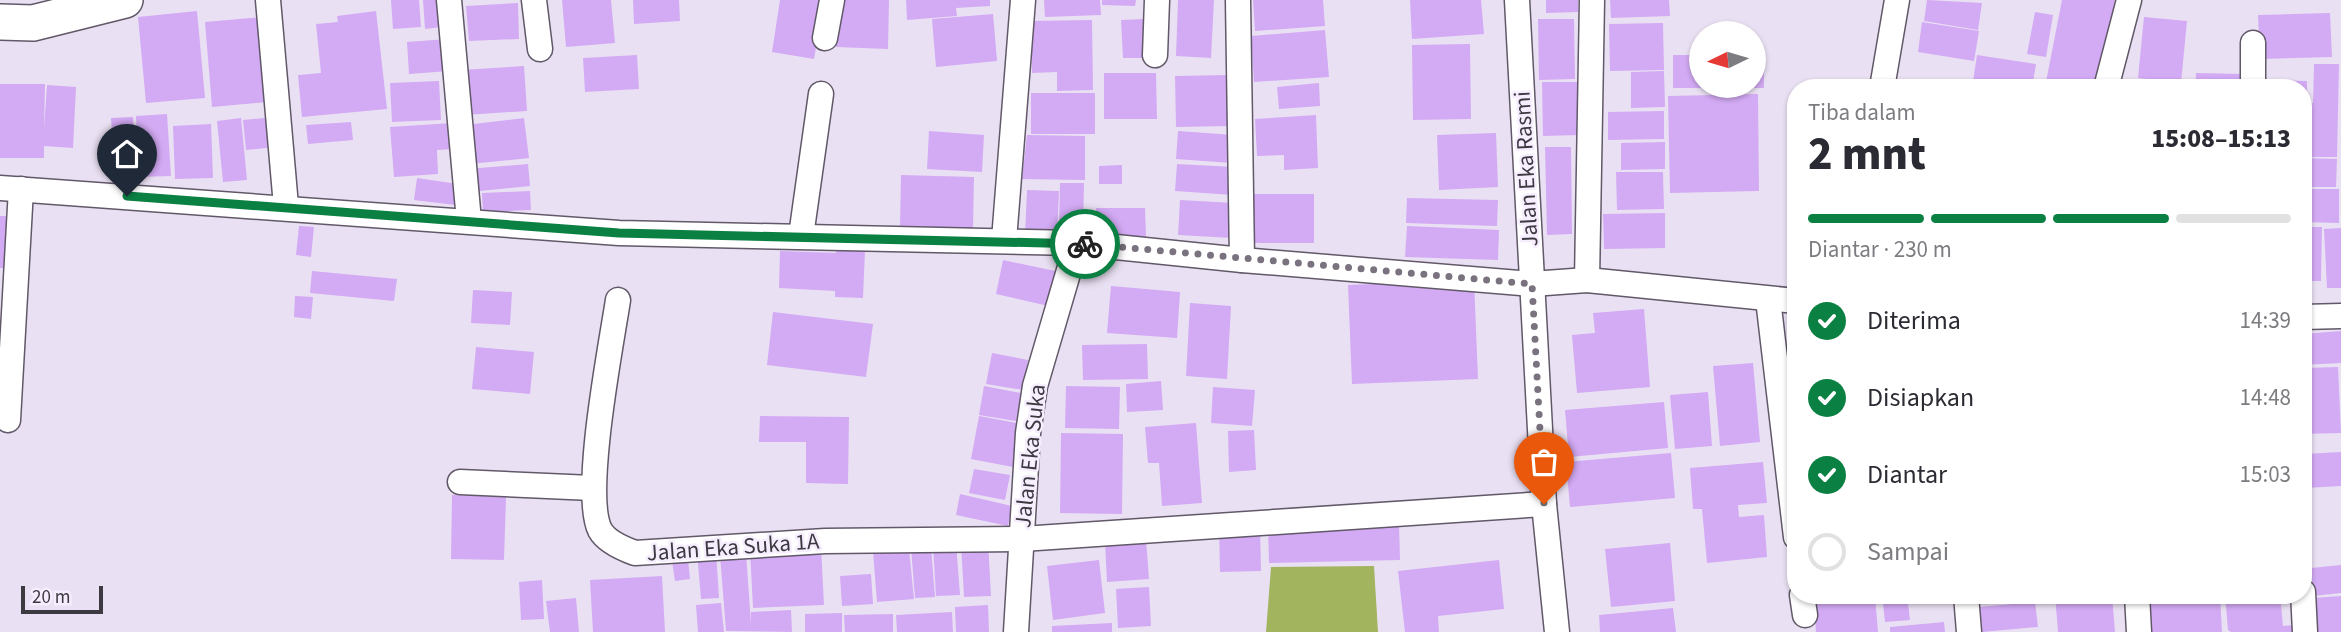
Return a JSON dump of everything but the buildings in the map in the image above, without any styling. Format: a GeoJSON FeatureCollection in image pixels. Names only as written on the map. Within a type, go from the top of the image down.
{"type":"FeatureCollection","features":[{"type":"Feature","properties":{"kind":"main road"},"geometry":{"type":"LineString","coordinates":[[0,22],[33,23],[125,0]]}},
{"type":"Feature","properties":{"kind":"street"},"geometry":{"type":"LineString","coordinates":[[268,0],[286,206]]}},
{"type":"Feature","properties":{"kind":"street"},"geometry":{"type":"LineString","coordinates":[[449,0],[469,221]]}},
{"type":"Feature","properties":{"kind":"street"},"geometry":{"type":"LineString","coordinates":[[534,0],[540,49]]}},
{"type":"Feature","properties":{"kind":"street"},"geometry":{"type":"LineString","coordinates":[[825,38],[832,0]]}},
{"type":"Feature","properties":{"kind":"street"},"geometry":{"type":"LineString","coordinates":[[1004,240],[1023,0]]}},
{"type":"Feature","properties":{"kind":"street"},"geometry":{"type":"LineString","coordinates":[[1155,55],[1157,0]]}},
{"type":"Feature","properties":{"kind":"street"},"geometry":{"type":"LineString","coordinates":[[1237,0],[1242,260]]}},
{"type":"Feature","properties":{"kind":"street","name":"Jalan Eka Rasmi"},"geometry":{"type":"LineString","coordinates":[[1517,0],[1544,504],[1557,632]]}},
{"type":"Feature","properties":{"kind":"street"},"geometry":{"type":"LineString","coordinates":[[1587,280],[1592,0]]}},
{"type":"Feature","properties":{"kind":"street"},"geometry":{"type":"LineString","coordinates":[[1884,79],[1897,0]]}},
{"type":"Feature","properties":{"kind":"street"},"geometry":{"type":"LineString","coordinates":[[2107,79],[2129,0]]}},
{"type":"Feature","properties":{"kind":"street"},"geometry":{"type":"LineString","coordinates":[[2253,43],[2253,79]]}},
{"type":"Feature","properties":{"kind":"street"},"geometry":{"type":"LineString","coordinates":[[801,236],[821,94]]}},
{"type":"Feature","properties":{"kind":"street"},"geometry":{"type":"LineString","coordinates":[[8,420],[11,188],[286,206],[619,233],[1077,243],[1242,260],[1532,284],[1587,280],[1787,300]]}},
{"type":"Feature","properties":{"kind":"street","name":"Jalan Eka Suka"},"geometry":{"type":"LineString","coordinates":[[1016,632],[1028,433],[1035,386],[1077,243]]}},
{"type":"Feature","properties":{"kind":"street"},"geometry":{"type":"LineString","coordinates":[[1768,299],[1787,460]]}},
{"type":"Feature","properties":{"kind":"street","name":"Jalan Eka Suka 1A"},"geometry":{"type":"LineString","coordinates":[[618,300],[592,488],[601,530],[623,549],[635,554],[825,541],[1022,539],[1544,504]]}},
{"type":"Feature","properties":{"kind":"street"},"geometry":{"type":"LineString","coordinates":[[2312,317],[2341,316]]}},
{"type":"Feature","properties":{"kind":"street"},"geometry":{"type":"LineString","coordinates":[[460,482],[592,488]]}},
{"type":"Feature","properties":{"kind":"street"},"geometry":{"type":"LineString","coordinates":[[1967,604],[1969,632]]}},
{"type":"Feature","properties":{"kind":"street"},"geometry":{"type":"LineString","coordinates":[[2137,604],[2139,632]]}},
{"type":"Feature","properties":{"kind":"street"},"geometry":{"type":"LineString","coordinates":[[2304,604],[2305,632]]}},
{"type":"Feature","properties":{"kind":"shaded area"},"geometry":{"type":"Polygon","coordinates":[[[1374,566],[1378,632],[1266,632],[1271,567],[1374,566]]]}},
{"type":"Feature","properties":{"kind":"way so far"},"geometry":{"type":"LineString","coordinates":[[1085,244],[1532,284],[1544,504]]}},
{"type":"Feature","properties":{"kind":"route"},"geometry":{"type":"LineString","coordinates":[[127,196],[619,233],[1085,244]]}}]}
